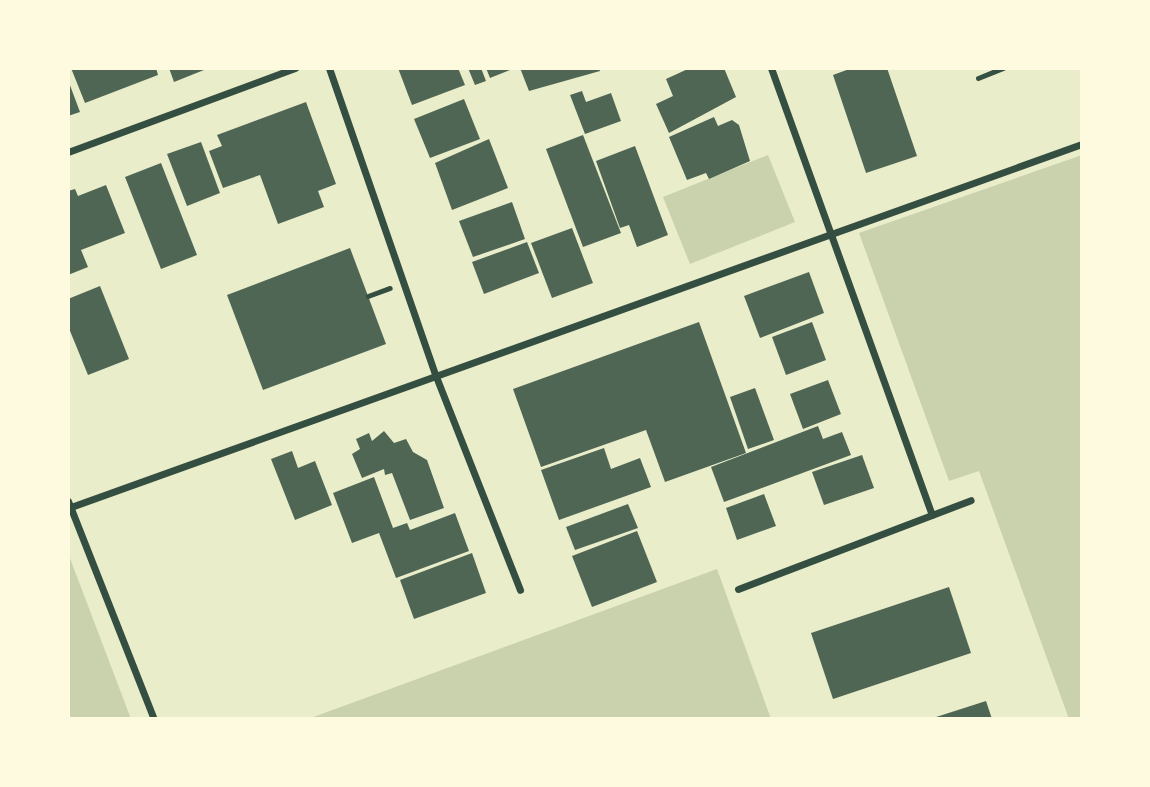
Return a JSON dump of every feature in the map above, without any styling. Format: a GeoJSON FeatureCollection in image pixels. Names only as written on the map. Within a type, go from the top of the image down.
{"type":"FeatureCollection","features":[{"type":"Feature","properties":{"kind":"street"},"geometry":{"type":"LineString","coordinates":[[68,152],[295,68]]}},
{"type":"Feature","properties":{"kind":"street"},"geometry":{"type":"LineString","coordinates":[[329,68],[435,374],[520,590]]}},
{"type":"Feature","properties":{"kind":"street"},"geometry":{"type":"LineString","coordinates":[[771,68],[932,515]]}},
{"type":"Feature","properties":{"kind":"street"},"geometry":{"type":"LineString","coordinates":[[155,719],[69,505],[829,231],[1082,144]]}},
{"type":"Feature","properties":{"kind":"street"},"geometry":{"type":"LineString","coordinates":[[738,589],[971,500]]}},
{"type":"Feature","properties":{"kind":"lane"},"geometry":{"type":"LineString","coordinates":[[978,78],[1003,68]]}},
{"type":"Feature","properties":{"kind":"green space"},"geometry":{"type":"Polygon","coordinates":[[[768,155],[795,222],[690,264],[663,197],[768,155]]]}},
{"type":"Feature","properties":{"kind":"green space"},"geometry":{"type":"Polygon","coordinates":[[[1082,155],[1082,719],[1069,719],[979,471],[949,481],[859,233],[1082,155]]]}},
{"type":"Feature","properties":{"kind":"green space"},"geometry":{"type":"Polygon","coordinates":[[[68,553],[131,719],[68,719],[68,553]]]}},
{"type":"Feature","properties":{"kind":"green space"},"geometry":{"type":"Polygon","coordinates":[[[717,569],[771,719],[308,719],[717,569]]]}},
{"type":"Feature","properties":{"kind":"building"},"geometry":{"type":"Polygon","coordinates":[[[71,68],[156,68],[158,75],[85,103],[71,68]]]}},
{"type":"Feature","properties":{"kind":"building"},"geometry":{"type":"Polygon","coordinates":[[[169,68],[209,68],[174,82],[169,68]]]}},
{"type":"Feature","properties":{"kind":"building"},"geometry":{"type":"Polygon","coordinates":[[[398,68],[458,68],[465,85],[412,105],[398,68]]]}},
{"type":"Feature","properties":{"kind":"building"},"geometry":{"type":"Polygon","coordinates":[[[468,68],[481,68],[486,81],[475,85],[468,68]]]}},
{"type":"Feature","properties":{"kind":"building"},"geometry":{"type":"Polygon","coordinates":[[[486,68],[515,68],[490,78],[486,68]]]}},
{"type":"Feature","properties":{"kind":"building"},"geometry":{"type":"Polygon","coordinates":[[[520,68],[599,68],[600,71],[529,91],[520,68]]]}},
{"type":"Feature","properties":{"kind":"building"},"geometry":{"type":"Polygon","coordinates":[[[690,68],[724,68],[736,97],[669,133],[656,104],[673,96],[666,79],[690,68]]]}},
{"type":"Feature","properties":{"kind":"building"},"geometry":{"type":"Polygon","coordinates":[[[852,68],[887,68],[917,156],[866,173],[833,75],[852,68]]]}},
{"type":"Feature","properties":{"kind":"building"},"geometry":{"type":"Polygon","coordinates":[[[68,80],[80,112],[68,116],[68,80]]]}},
{"type":"Feature","properties":{"kind":"building"},"geometry":{"type":"Polygon","coordinates":[[[582,91],[586,102],[611,93],[621,121],[585,134],[570,95],[582,91]]]}},
{"type":"Feature","properties":{"kind":"building"},"geometry":{"type":"Polygon","coordinates":[[[464,99],[480,139],[430,158],[414,119],[464,99]]]}},
{"type":"Feature","properties":{"kind":"building"},"geometry":{"type":"Polygon","coordinates":[[[306,102],[336,184],[318,191],[324,207],[278,224],[260,175],[223,188],[209,151],[222,146],[217,135],[306,102]]]}},
{"type":"Feature","properties":{"kind":"building"},"geometry":{"type":"Polygon","coordinates":[[[714,117],[718,126],[732,120],[739,125],[750,161],[709,179],[706,173],[687,180],[669,137],[714,117]]]}},
{"type":"Feature","properties":{"kind":"building"},"geometry":{"type":"Polygon","coordinates":[[[583,135],[621,233],[583,247],[546,149],[583,135]]]}},
{"type":"Feature","properties":{"kind":"building"},"geometry":{"type":"Polygon","coordinates":[[[489,139],[508,188],[452,210],[435,163],[489,139]]]}},
{"type":"Feature","properties":{"kind":"building"},"geometry":{"type":"Polygon","coordinates":[[[201,142],[220,193],[187,206],[167,154],[201,142]]]}},
{"type":"Feature","properties":{"kind":"building"},"geometry":{"type":"Polygon","coordinates":[[[635,146],[668,235],[637,247],[629,225],[620,228],[596,161],[635,146]]]}},
{"type":"Feature","properties":{"kind":"building"},"geometry":{"type":"Polygon","coordinates":[[[161,163],[197,255],[161,269],[125,177],[161,163]]]}},
{"type":"Feature","properties":{"kind":"building"},"geometry":{"type":"Polygon","coordinates":[[[106,185],[125,233],[81,250],[88,267],[68,275],[68,191],[75,189],[78,196],[106,185]]]}},
{"type":"Feature","properties":{"kind":"building"},"geometry":{"type":"Polygon","coordinates":[[[512,202],[525,239],[473,257],[459,221],[512,202]]]}},
{"type":"Feature","properties":{"kind":"building"},"geometry":{"type":"Polygon","coordinates":[[[572,228],[593,283],[552,298],[531,243],[572,228]]]}},
{"type":"Feature","properties":{"kind":"building"},"geometry":{"type":"Polygon","coordinates":[[[527,242],[539,273],[484,294],[472,262],[527,242]]]}},
{"type":"Feature","properties":{"kind":"building"},"geometry":{"type":"Polygon","coordinates":[[[350,248],[386,344],[263,390],[227,295],[350,248]]]}},
{"type":"Feature","properties":{"kind":"building"},"geometry":{"type":"Polygon","coordinates":[[[809,272],[824,313],[760,338],[744,296],[809,272]]]}},
{"type":"Feature","properties":{"kind":"building"},"geometry":{"type":"Polygon","coordinates":[[[100,286],[129,359],[88,375],[68,326],[68,299],[100,286]]]}},
{"type":"Feature","properties":{"kind":"building"},"geometry":{"type":"Polygon","coordinates":[[[699,322],[746,453],[665,482],[646,430],[541,467],[513,389],[699,322]]]}},
{"type":"Feature","properties":{"kind":"building"},"geometry":{"type":"Polygon","coordinates":[[[812,322],[826,360],[786,375],[772,337],[812,322]]]}},
{"type":"Feature","properties":{"kind":"building"},"geometry":{"type":"Polygon","coordinates":[[[828,380],[841,414],[803,429],[790,394],[828,380]]]}},
{"type":"Feature","properties":{"kind":"building"},"geometry":{"type":"Polygon","coordinates":[[[755,388],[774,440],[748,449],[730,397],[755,388]]]}},
{"type":"Feature","properties":{"kind":"building"},"geometry":{"type":"Polygon","coordinates":[[[818,426],[823,439],[842,432],[851,455],[724,502],[711,467],[818,426]]]}},
{"type":"Feature","properties":{"kind":"building"},"geometry":{"type":"Polygon","coordinates":[[[384,431],[394,443],[406,439],[413,452],[427,460],[444,508],[410,520],[392,473],[385,475],[384,469],[362,478],[352,454],[360,449],[356,439],[369,433],[372,441],[384,431]]]}},
{"type":"Feature","properties":{"kind":"building"},"geometry":{"type":"Polygon","coordinates":[[[604,448],[611,469],[640,458],[651,487],[559,520],[541,470],[604,448]]]}},
{"type":"Feature","properties":{"kind":"building"},"geometry":{"type":"Polygon","coordinates":[[[292,451],[298,468],[315,461],[332,505],[295,520],[271,459],[292,451]]]}},
{"type":"Feature","properties":{"kind":"building"},"geometry":{"type":"Polygon","coordinates":[[[862,455],[874,488],[824,505],[812,472],[862,455]]]}},
{"type":"Feature","properties":{"kind":"building"},"geometry":{"type":"Polygon","coordinates":[[[374,477],[393,528],[407,523],[410,530],[455,513],[469,551],[396,578],[379,533],[352,543],[333,493],[374,477]]]}},
{"type":"Feature","properties":{"kind":"building"},"geometry":{"type":"Polygon","coordinates":[[[764,494],[776,526],[737,540],[726,508],[764,494]]]}},
{"type":"Feature","properties":{"kind":"building"},"geometry":{"type":"Polygon","coordinates":[[[628,504],[638,528],[575,550],[566,527],[628,504]]]}},
{"type":"Feature","properties":{"kind":"building"},"geometry":{"type":"Polygon","coordinates":[[[637,531],[657,582],[592,607],[572,556],[637,531]]]}},
{"type":"Feature","properties":{"kind":"building"},"geometry":{"type":"Polygon","coordinates":[[[472,553],[486,593],[414,619],[400,580],[472,553]]]}},
{"type":"Feature","properties":{"kind":"building"},"geometry":{"type":"Polygon","coordinates":[[[949,587],[971,653],[833,699],[811,633],[949,587]]]}},
{"type":"Feature","properties":{"kind":"building"},"geometry":{"type":"Polygon","coordinates":[[[986,701],[992,719],[933,719],[933,718],[986,701]]]}}]}
